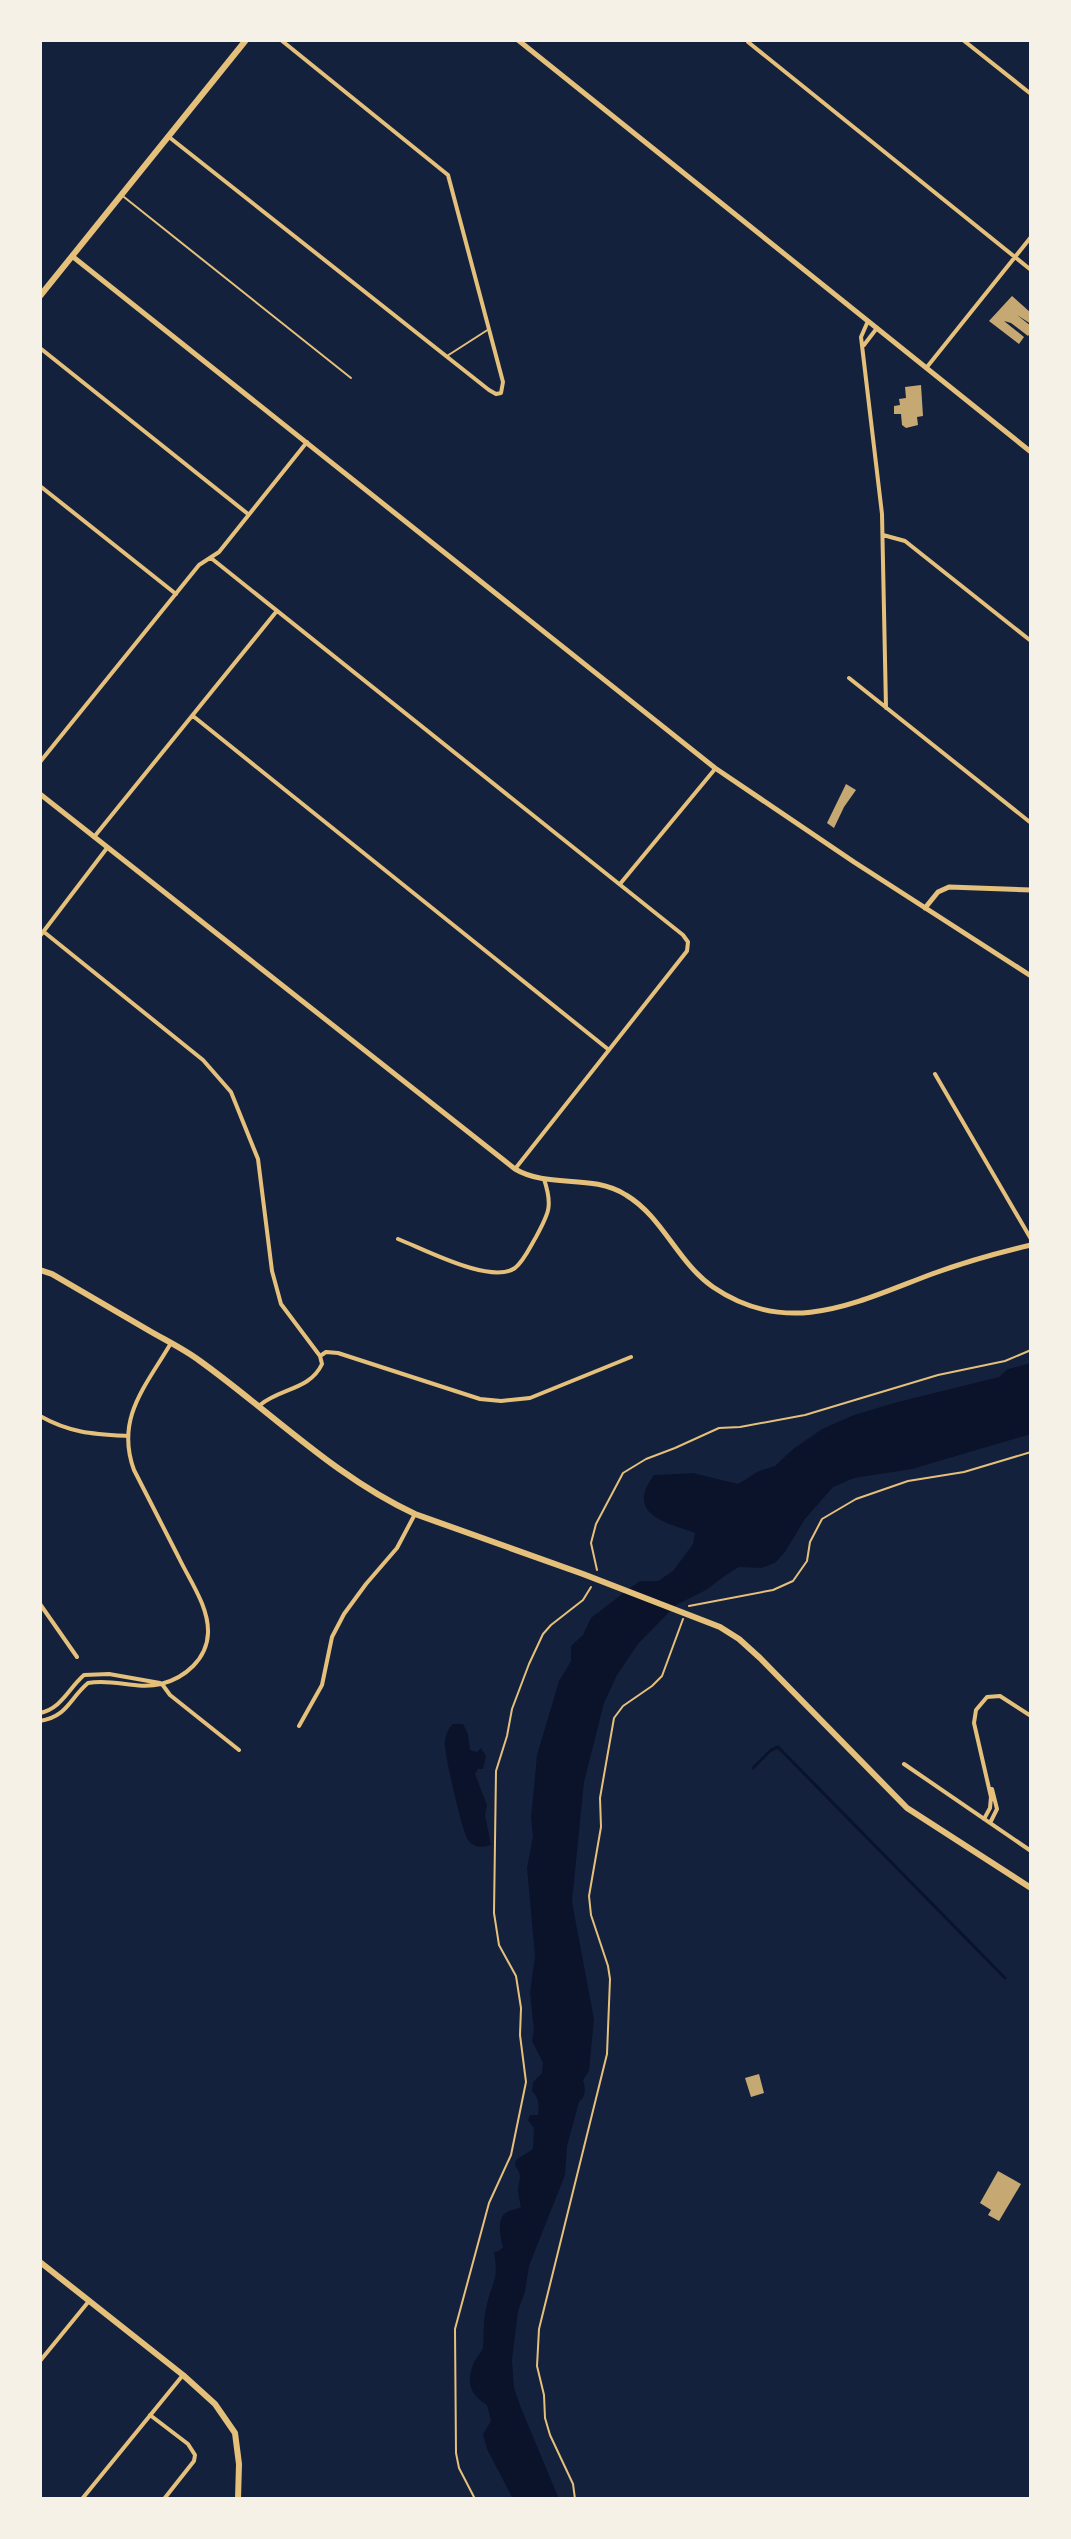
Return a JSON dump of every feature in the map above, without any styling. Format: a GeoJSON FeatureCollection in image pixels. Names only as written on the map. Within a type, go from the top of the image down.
{"type":"FeatureCollection","features":[{"type":"Feature","properties":{"kind":"main road"},"geometry":{"type":"LineString","coordinates":[[40,296],[246,40]]}},
{"type":"Feature","properties":{"kind":"main road"},"geometry":{"type":"LineString","coordinates":[[40,1270],[197,1358],[365,1488],[415,1514],[720,1627],[760,1658],[907,1808],[1031,1888]]}},
{"type":"Feature","properties":{"kind":"main road"},"geometry":{"type":"LineString","coordinates":[[40,2262],[215,2404],[235,2433],[239,2464],[238,2499]]}},
{"type":"Feature","properties":{"kind":"street"},"geometry":{"type":"LineString","coordinates":[[168,137],[490,391],[500,393],[503,382],[448,175],[281,40]]}},
{"type":"Feature","properties":{"kind":"street"},"geometry":{"type":"LineString","coordinates":[[518,40],[1031,452]]}},
{"type":"Feature","properties":{"kind":"street"},"geometry":{"type":"LineString","coordinates":[[963,40],[1031,94]]}},
{"type":"Feature","properties":{"kind":"street"},"geometry":{"type":"LineString","coordinates":[[748,42],[1031,270]]}},
{"type":"Feature","properties":{"kind":"street"},"geometry":{"type":"LineString","coordinates":[[927,367],[1031,237]]}},
{"type":"Feature","properties":{"kind":"street"},"geometry":{"type":"LineString","coordinates":[[72,256],[715,768],[841,854],[1031,976]]}},
{"type":"Feature","properties":{"kind":"street"},"geometry":{"type":"LineString","coordinates":[[868,321],[862,332],[883,535],[886,708]]}},
{"type":"Feature","properties":{"kind":"street"},"geometry":{"type":"LineString","coordinates":[[863,352],[877,328]]}},
{"type":"Feature","properties":{"kind":"street"},"geometry":{"type":"LineString","coordinates":[[40,348],[248,514]]}},
{"type":"Feature","properties":{"kind":"street"},"geometry":{"type":"LineString","coordinates":[[40,762],[199,565],[219,552],[307,442]]}},
{"type":"Feature","properties":{"kind":"street"},"geometry":{"type":"LineString","coordinates":[[40,486],[176,594]]}},
{"type":"Feature","properties":{"kind":"street"},"geometry":{"type":"LineString","coordinates":[[883,535],[907,542],[1031,641]]}},
{"type":"Feature","properties":{"kind":"street"},"geometry":{"type":"LineString","coordinates":[[211,558],[620,884],[688,942],[687,951],[515,1169]]}},
{"type":"Feature","properties":{"kind":"street"},"geometry":{"type":"LineString","coordinates":[[94,837],[277,612]]}},
{"type":"Feature","properties":{"kind":"street"},"geometry":{"type":"LineString","coordinates":[[849,678],[1031,823]]}},
{"type":"Feature","properties":{"kind":"street"},"geometry":{"type":"LineString","coordinates":[[193,716],[609,1050]]}},
{"type":"Feature","properties":{"kind":"street"},"geometry":{"type":"LineString","coordinates":[[620,884],[715,768]]}},
{"type":"Feature","properties":{"kind":"street"},"geometry":{"type":"LineString","coordinates":[[40,794],[515,1169],[544,1179],[604,1184],[624,1193],[648,1211],[700,1277],[720,1292],[751,1305],[787,1313],[838,1309],[967,1261],[1031,1242],[935,1074]]}},
{"type":"Feature","properties":{"kind":"street"},"geometry":{"type":"LineString","coordinates":[[107,848],[42,934],[203,1060],[231,1092],[258,1159],[272,1271],[281,1304],[320,1356],[322,1364],[311,1381],[271,1395],[260,1405]]}},
{"type":"Feature","properties":{"kind":"street"},"geometry":{"type":"LineString","coordinates":[[925,908],[938,892],[949,887],[1031,890]]}},
{"type":"Feature","properties":{"kind":"street"},"geometry":{"type":"LineString","coordinates":[[398,1239],[488,1273],[505,1273],[519,1265],[547,1217],[550,1202],[544,1179]]}},
{"type":"Feature","properties":{"kind":"street"},"geometry":{"type":"LineString","coordinates":[[40,1721],[56,1717],[66,1710],[88,1683],[108,1682],[143,1687],[177,1678],[198,1661],[208,1635],[204,1609],[134,1470],[127,1446],[129,1418],[171,1343]]}},
{"type":"Feature","properties":{"kind":"street"},"geometry":{"type":"LineString","coordinates":[[320,1356],[326,1352],[338,1353],[480,1399],[501,1401],[530,1398],[631,1357]]}},
{"type":"Feature","properties":{"kind":"street"},"geometry":{"type":"LineString","coordinates":[[40,1416],[60,1428],[87,1434],[127,1436]]}},
{"type":"Feature","properties":{"kind":"street"},"geometry":{"type":"LineString","coordinates":[[299,1726],[322,1685],[332,1637],[344,1614],[397,1548],[415,1514]]}},
{"type":"Feature","properties":{"kind":"street"},"geometry":{"type":"LineString","coordinates":[[40,1604],[77,1657]]}},
{"type":"Feature","properties":{"kind":"street"},"geometry":{"type":"LineString","coordinates":[[40,1713],[60,1704],[84,1675],[109,1674],[162,1684],[170,1695],[239,1750]]}},
{"type":"Feature","properties":{"kind":"street"},"geometry":{"type":"LineString","coordinates":[[984,1819],[991,1797],[974,1723],[979,1704],[987,1697],[1000,1696],[1031,1716]]}},
{"type":"Feature","properties":{"kind":"street"},"geometry":{"type":"LineString","coordinates":[[904,1764],[1031,1851]]}},
{"type":"Feature","properties":{"kind":"street"},"geometry":{"type":"LineString","coordinates":[[987,1775],[997,1812],[990,1823]]}},
{"type":"Feature","properties":{"kind":"street"},"geometry":{"type":"LineString","coordinates":[[990,1808],[997,1812]]}},
{"type":"Feature","properties":{"kind":"street"},"geometry":{"type":"LineString","coordinates":[[40,2361],[89,2301]]}},
{"type":"Feature","properties":{"kind":"street"},"geometry":{"type":"LineString","coordinates":[[82,2499],[183,2375]]}},
{"type":"Feature","properties":{"kind":"street"},"geometry":{"type":"LineString","coordinates":[[150,2415],[188,2444],[195,2455],[194,2461],[164,2499]]}},
{"type":"Feature","properties":{"kind":"lane"},"geometry":{"type":"LineString","coordinates":[[121,195],[351,378]]}},
{"type":"Feature","properties":{"kind":"lane"},"geometry":{"type":"LineString","coordinates":[[446,356],[489,329]]}},
{"type":"Feature","properties":{"kind":"path"},"geometry":{"type":"LineString","coordinates":[[475,2499],[459,2468],[456,2453],[455,2329],[489,2203],[511,2155],[526,2082],[516,1976],[499,1945],[494,1913],[496,1771],[512,1709],[543,1634],[583,1600],[595,1580],[597,1568],[591,1543],[596,1524],[623,1473],[646,1459],[707,1432],[805,1415],[938,1375],[1005,1361],[1031,1350]]}},
{"type":"Feature","properties":{"kind":"path"},"geometry":{"type":"LineString","coordinates":[[575,2499],[573,2484],[547,2427],[537,2366],[539,2329],[607,2054],[610,1979],[591,1915],[589,1896],[601,1827],[600,1798],[614,1718],[623,1706],[662,1676],[689,1606],[773,1590],[793,1581],[807,1561],[810,1542],[822,1519],[856,1499],[908,1481],[964,1472],[1031,1452]]}},
{"type":"Feature","properties":{"kind":"water"},"geometry":{"type":"Polygon","coordinates":[[[1031,1363],[1031,1434],[912,1469],[854,1478],[833,1487],[805,1519],[775,1563],[761,1568],[739,1567],[706,1590],[676,1605],[638,1644],[617,1675],[604,1703],[584,1782],[572,1902],[594,2019],[589,2071],[583,2080],[584,2095],[579,2102],[567,2146],[565,2175],[529,2266],[518,2311],[512,2360],[514,2388],[559,2499],[513,2499],[487,2449],[483,2434],[491,2421],[487,2405],[473,2392],[470,2376],[483,2346],[485,2313],[495,2275],[494,2252],[503,2247],[501,2219],[507,2212],[521,2207],[516,2160],[533,2149],[534,2128],[528,2120],[530,2115],[538,2115],[538,2102],[532,2091],[533,2082],[542,2073],[543,2063],[532,2041],[534,2030],[530,1993],[535,1956],[527,1868],[533,1836],[531,1818],[537,1755],[559,1681],[571,1661],[571,1646],[583,1635],[591,1618],[640,1581],[658,1581],[673,1571],[693,1544],[695,1533],[661,1520],[646,1508],[646,1488],[654,1475],[693,1473],[738,1484],[759,1471],[775,1466],[822,1429],[854,1415],[999,1377],[1008,1369],[1031,1363]]]}},
{"type":"Feature","properties":{"kind":"water"},"geometry":{"type":"Polygon","coordinates":[[[453,1724],[463,1724],[470,1750],[477,1752],[481,1748],[486,1756],[483,1769],[478,1769],[475,1774],[487,1805],[485,1815],[491,1845],[473,1845],[462,1824],[445,1747],[446,1734],[453,1724]]]}},
{"type":"Feature","properties":{"kind":"building"},"geometry":{"type":"Polygon","coordinates":[[[1012,296],[1031,313],[1031,324],[1017,315],[1031,326],[1028,336],[1004,321],[1024,337],[1019,344],[989,321],[1012,296]]]}},
{"type":"Feature","properties":{"kind":"building"},"geometry":{"type":"Polygon","coordinates":[[[921,385],[923,416],[917,417],[918,425],[906,428],[902,425],[901,414],[894,414],[894,406],[900,405],[899,399],[906,398],[905,387],[921,385]]]}},
{"type":"Feature","properties":{"kind":"building"},"geometry":{"type":"Polygon","coordinates":[[[846,784],[856,790],[834,828],[827,823],[846,784]]]}},
{"type":"Feature","properties":{"kind":"building"},"geometry":{"type":"Polygon","coordinates":[[[759,2074],[764,2093],[751,2097],[745,2078],[759,2074]]]}},
{"type":"Feature","properties":{"kind":"building"},"geometry":{"type":"Polygon","coordinates":[[[998,2171],[1021,2184],[999,2221],[988,2215],[991,2210],[980,2203],[998,2171]]]}},
{"type":"Feature","properties":{"kind":"waterway"},"geometry":{"type":"LineString","coordinates":[[753,1768],[778,1747],[1005,1978]]}}]}
